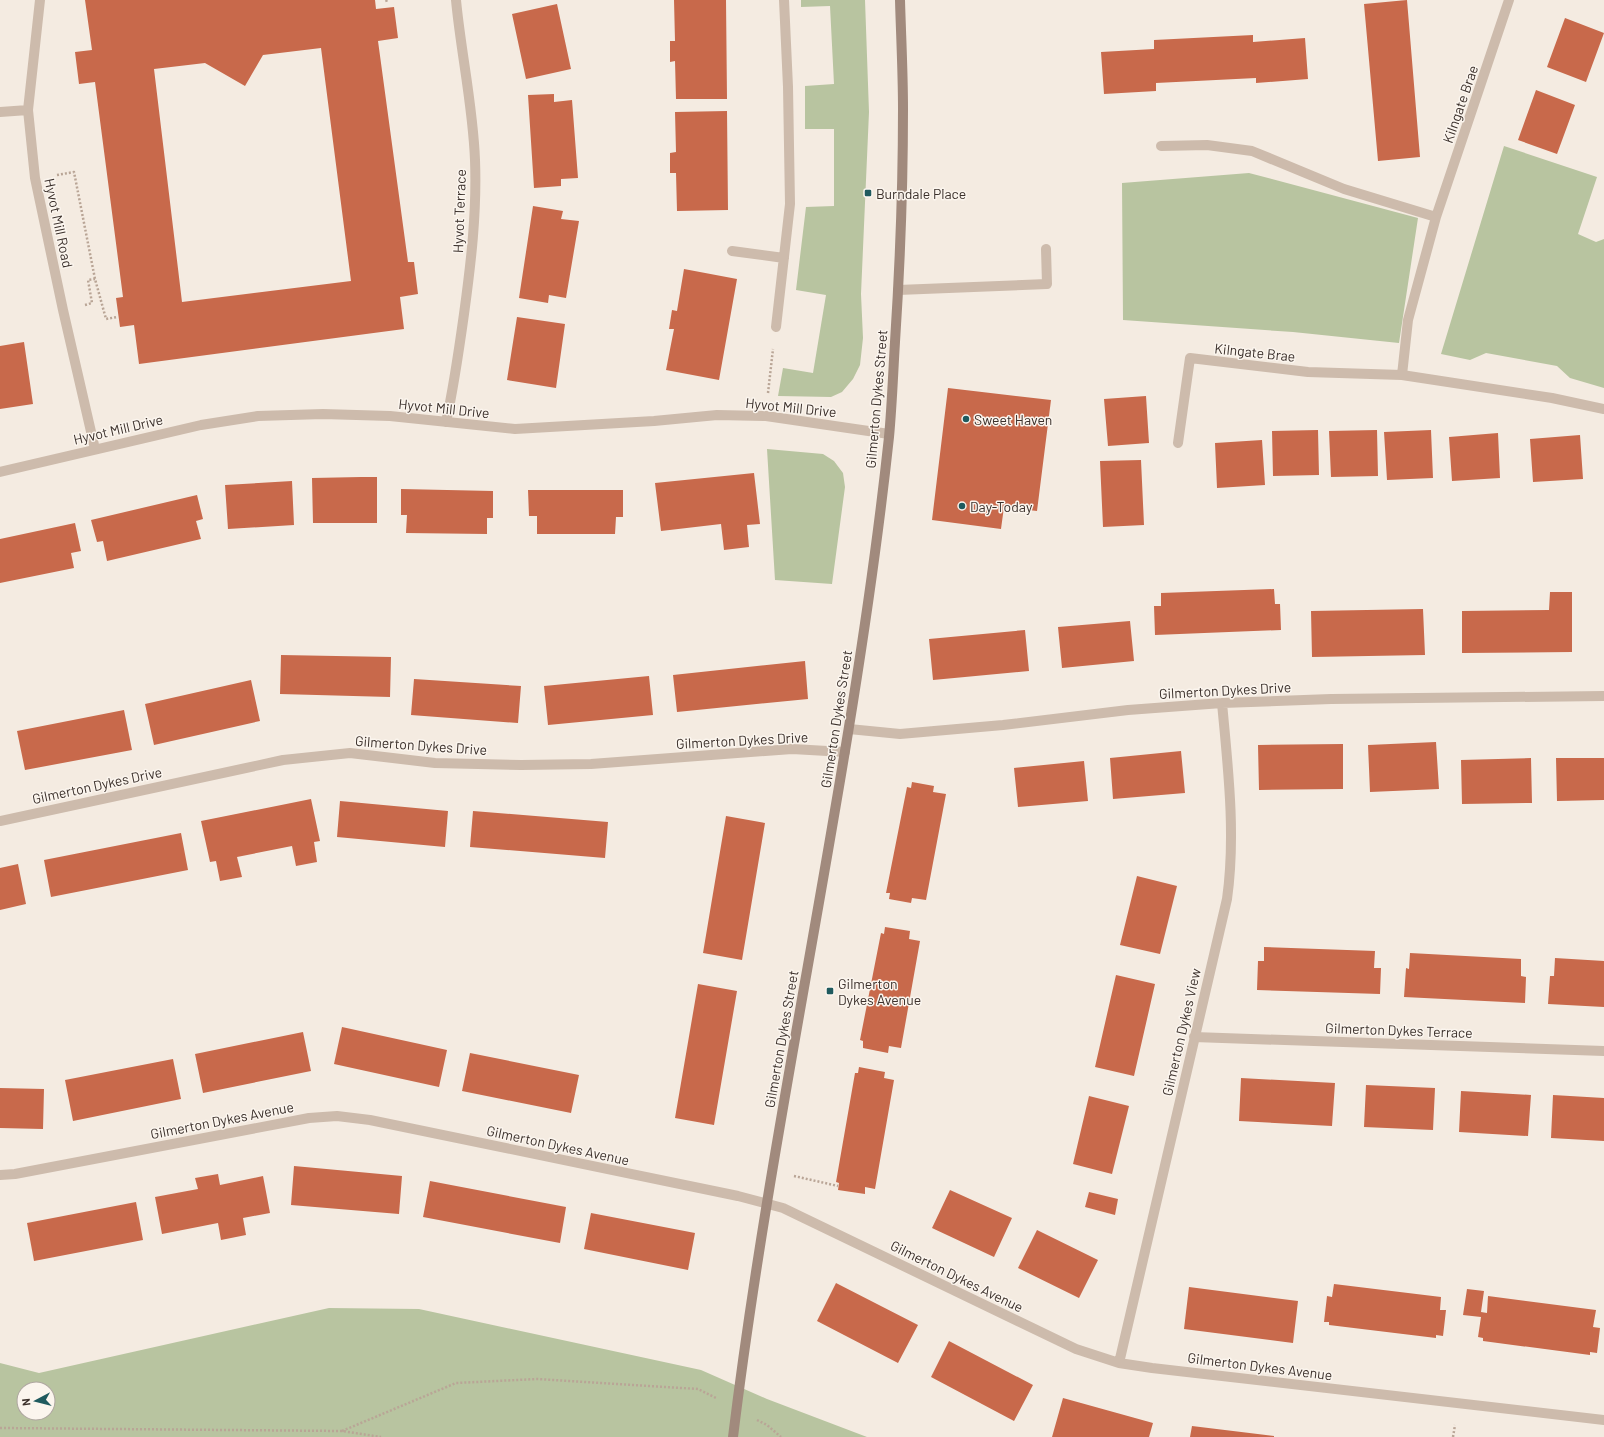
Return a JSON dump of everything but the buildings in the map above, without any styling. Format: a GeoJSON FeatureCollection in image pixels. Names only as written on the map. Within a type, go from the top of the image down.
{"type":"FeatureCollection","features":[{"type":"Feature","properties":{"kind":"main road","name":"Gilmerton Dykes Street"},"geometry":{"type":"LineString","coordinates":[[733,1437],[750,1311],[767,1204],[850,729],[865,630],[889,434],[898,290],[903,107],[900,0]]}},
{"type":"Feature","properties":{"kind":"street","name":"Hyvot Mill Road"},"geometry":{"type":"LineString","coordinates":[[40,0],[28,110],[35,178],[95,449]]}},
{"type":"Feature","properties":{"kind":"street","name":"Hyvot Terrace"},"geometry":{"type":"LineString","coordinates":[[446,422],[454,383],[470,269],[475,207],[475,160],[471,111],[456,0]]}},
{"type":"Feature","properties":{"kind":"street"},"geometry":{"type":"LineString","coordinates":[[776,327],[790,204],[788,87],[784,0]]}},
{"type":"Feature","properties":{"kind":"street","name":"Kilngate Brae"},"geometry":{"type":"LineString","coordinates":[[1402,375],[1408,320],[1436,217],[1509,0]]}},
{"type":"Feature","properties":{"kind":"street"},"geometry":{"type":"LineString","coordinates":[[0,112],[28,110]]}},
{"type":"Feature","properties":{"kind":"street"},"geometry":{"type":"LineString","coordinates":[[1160,146],[1208,145],[1252,150],[1344,189],[1436,217]]}},
{"type":"Feature","properties":{"kind":"street"},"geometry":{"type":"LineString","coordinates":[[898,290],[1047,284],[1046,248]]}},
{"type":"Feature","properties":{"kind":"street"},"geometry":{"type":"LineString","coordinates":[[732,251],[784,258]]}},
{"type":"Feature","properties":{"kind":"street","name":"Kilngate Brae"},"geometry":{"type":"LineString","coordinates":[[1178,443],[1190,358],[1308,372],[1402,375],[1544,397],[1604,409]]}},
{"type":"Feature","properties":{"kind":"street","name":"Hyvot Mill Drive"},"geometry":{"type":"LineString","coordinates":[[0,472],[201,425],[258,416],[323,414],[390,416],[515,428],[654,421],[717,415],[766,416],[889,434]]}},
{"type":"Feature","properties":{"kind":"street","name":"Gilmerton Dykes Drive"},"geometry":{"type":"LineString","coordinates":[[850,729],[900,734],[1003,725],[1128,710],[1222,703],[1330,699],[1604,696]]}},
{"type":"Feature","properties":{"kind":"street","name":"Gilmerton Dykes View"},"geometry":{"type":"LineString","coordinates":[[1119,1363],[1227,899],[1231,872],[1230,812],[1222,703]]}},
{"type":"Feature","properties":{"kind":"street","name":"Gilmerton Dykes Drive"},"geometry":{"type":"LineString","coordinates":[[0,821],[283,760],[350,753],[435,763],[521,766],[592,764],[792,748],[846,752]]}},
{"type":"Feature","properties":{"kind":"street","name":"Gilmerton Dykes Terrace"},"geometry":{"type":"LineString","coordinates":[[1194,1038],[1604,1051]]}},
{"type":"Feature","properties":{"kind":"street","name":"Gilmerton Dykes Avenue"},"geometry":{"type":"LineString","coordinates":[[0,1175],[15,1174],[309,1118],[337,1116],[370,1120],[784,1208],[1076,1349],[1119,1363],[1604,1420]]}},
{"type":"Feature","properties":{"kind":"path"},"geometry":{"type":"LineString","coordinates":[[35,178],[74,172],[95,279],[106,319],[117,317]]}},
{"type":"Feature","properties":{"kind":"path"},"geometry":{"type":"LineString","coordinates":[[766,416],[776,327]]}},
{"type":"Feature","properties":{"kind":"path"},"geometry":{"type":"LineString","coordinates":[[773,1171],[838,1186]]}},
{"type":"Feature","properties":{"kind":"path"},"geometry":{"type":"LineString","coordinates":[[342,1431],[456,1383],[536,1379],[698,1389],[737,1409]]}},
{"type":"Feature","properties":{"kind":"path"},"geometry":{"type":"LineString","coordinates":[[0,1428],[342,1431],[381,1437]]}},
{"type":"Feature","properties":{"kind":"green space"},"geometry":{"type":"Polygon","coordinates":[[[801,0],[865,0],[869,112],[861,294],[863,338],[860,365],[853,379],[842,392],[831,397],[778,396],[783,368],[813,373],[826,295],[796,290],[806,207],[834,206],[834,129],[805,129],[805,86],[834,84],[830,6],[801,7],[801,0]]]}},
{"type":"Feature","properties":{"kind":"green space"},"geometry":{"type":"Polygon","coordinates":[[[1504,146],[1597,177],[1578,234],[1596,242],[1604,239],[1604,388],[1570,378],[1557,366],[1486,353],[1470,360],[1441,354],[1504,146]]]}},
{"type":"Feature","properties":{"kind":"green space"},"geometry":{"type":"Polygon","coordinates":[[[1249,173],[1418,218],[1399,343],[1293,332],[1123,320],[1122,183],[1249,173]]]}},
{"type":"Feature","properties":{"kind":"green space"},"geometry":{"type":"Polygon","coordinates":[[[767,449],[823,454],[834,461],[843,473],[845,487],[832,584],[775,580],[767,449]]]}},
{"type":"Feature","properties":{"kind":"green space"},"geometry":{"type":"Polygon","coordinates":[[[329,1308],[419,1309],[701,1370],[767,1399],[867,1437],[0,1437],[0,1363],[39,1373],[329,1308]]]}},
{"type":"Feature","properties":{"kind":"place","name":"Burndale Place"},"geometry":{"type":"Point","coordinates":[868,193]}},
{"type":"Feature","properties":{"kind":"place","name":"Sweet Haven"},"geometry":{"type":"Point","coordinates":[966,419]}},
{"type":"Feature","properties":{"kind":"place","name":"Day-Today"},"geometry":{"type":"Point","coordinates":[962,506]}},
{"type":"Feature","properties":{"kind":"place","name":"Gilmerton Dykes Avenue"},"geometry":{"type":"Point","coordinates":[830,991]}}]}
